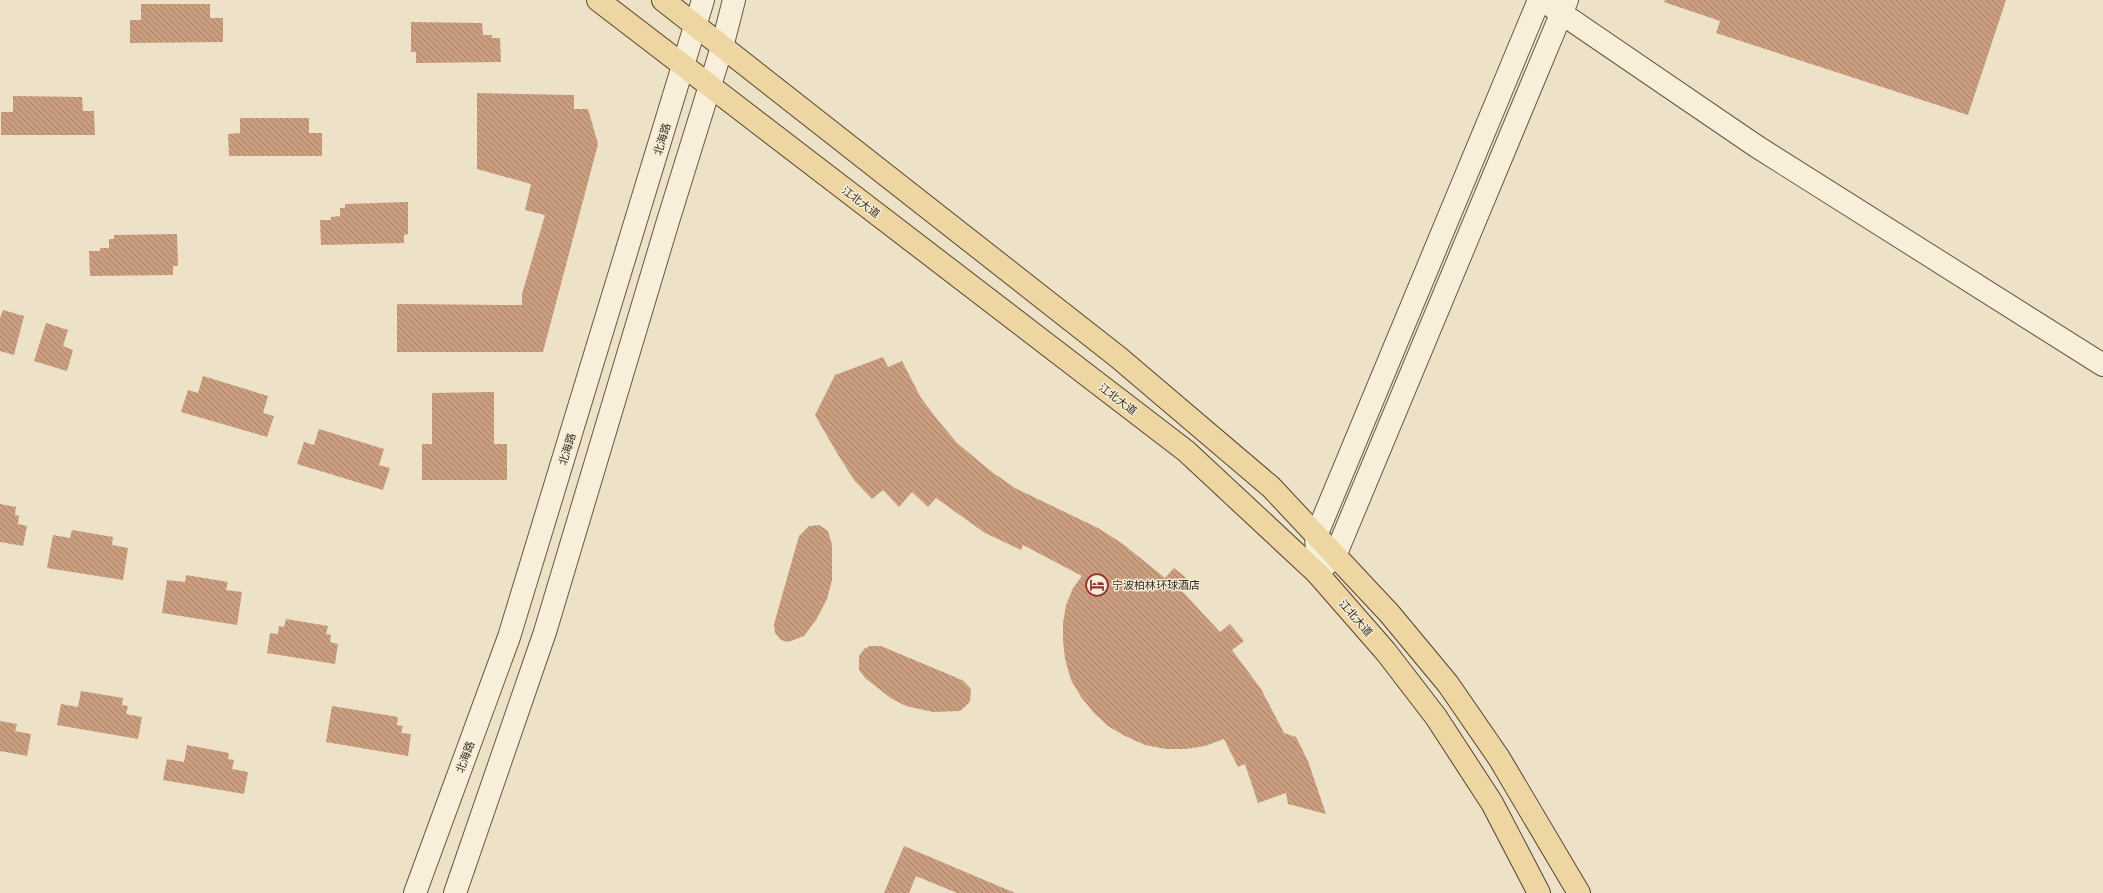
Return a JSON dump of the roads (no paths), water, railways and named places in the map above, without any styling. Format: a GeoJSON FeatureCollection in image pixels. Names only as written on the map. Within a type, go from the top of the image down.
{"type":"FeatureCollection","features":[{"type":"Feature","properties":{"kind":"main road","name":"江北大道"},"geometry":{"type":"LineString","coordinates":[[598,0],[1186,451],[1317,573],[1386,652],[1436,716],[1492,803],[1539,893]]}},
{"type":"Feature","properties":{"kind":"main road"},"geometry":{"type":"LineString","coordinates":[[663,0],[1118,356],[1271,487],[1389,613],[1448,684],[1499,758],[1579,893]]}},
{"type":"Feature","properties":{"kind":"street","name":"北海路"},"geometry":{"type":"LineString","coordinates":[[415,893],[509,637],[703,0]]}},
{"type":"Feature","properties":{"kind":"street"},"geometry":{"type":"LineString","coordinates":[[455,893],[545,632],[722,47],[734,0]]}},
{"type":"Feature","properties":{"kind":"street"},"geometry":{"type":"LineString","coordinates":[[1317,573],[1316,536],[1539,0]]}},
{"type":"Feature","properties":{"kind":"street"},"geometry":{"type":"LineString","coordinates":[[1542,0],[1564,6],[1756,146],[2103,365]]}},
{"type":"Feature","properties":{"kind":"street"},"geometry":{"type":"LineString","coordinates":[[1317,573],[1335,556],[1564,6]]}},
{"type":"Feature","properties":{"kind":"place","name":"宁波柏林环球酒店"},"geometry":{"type":"Point","coordinates":[1097,585]}}]}
